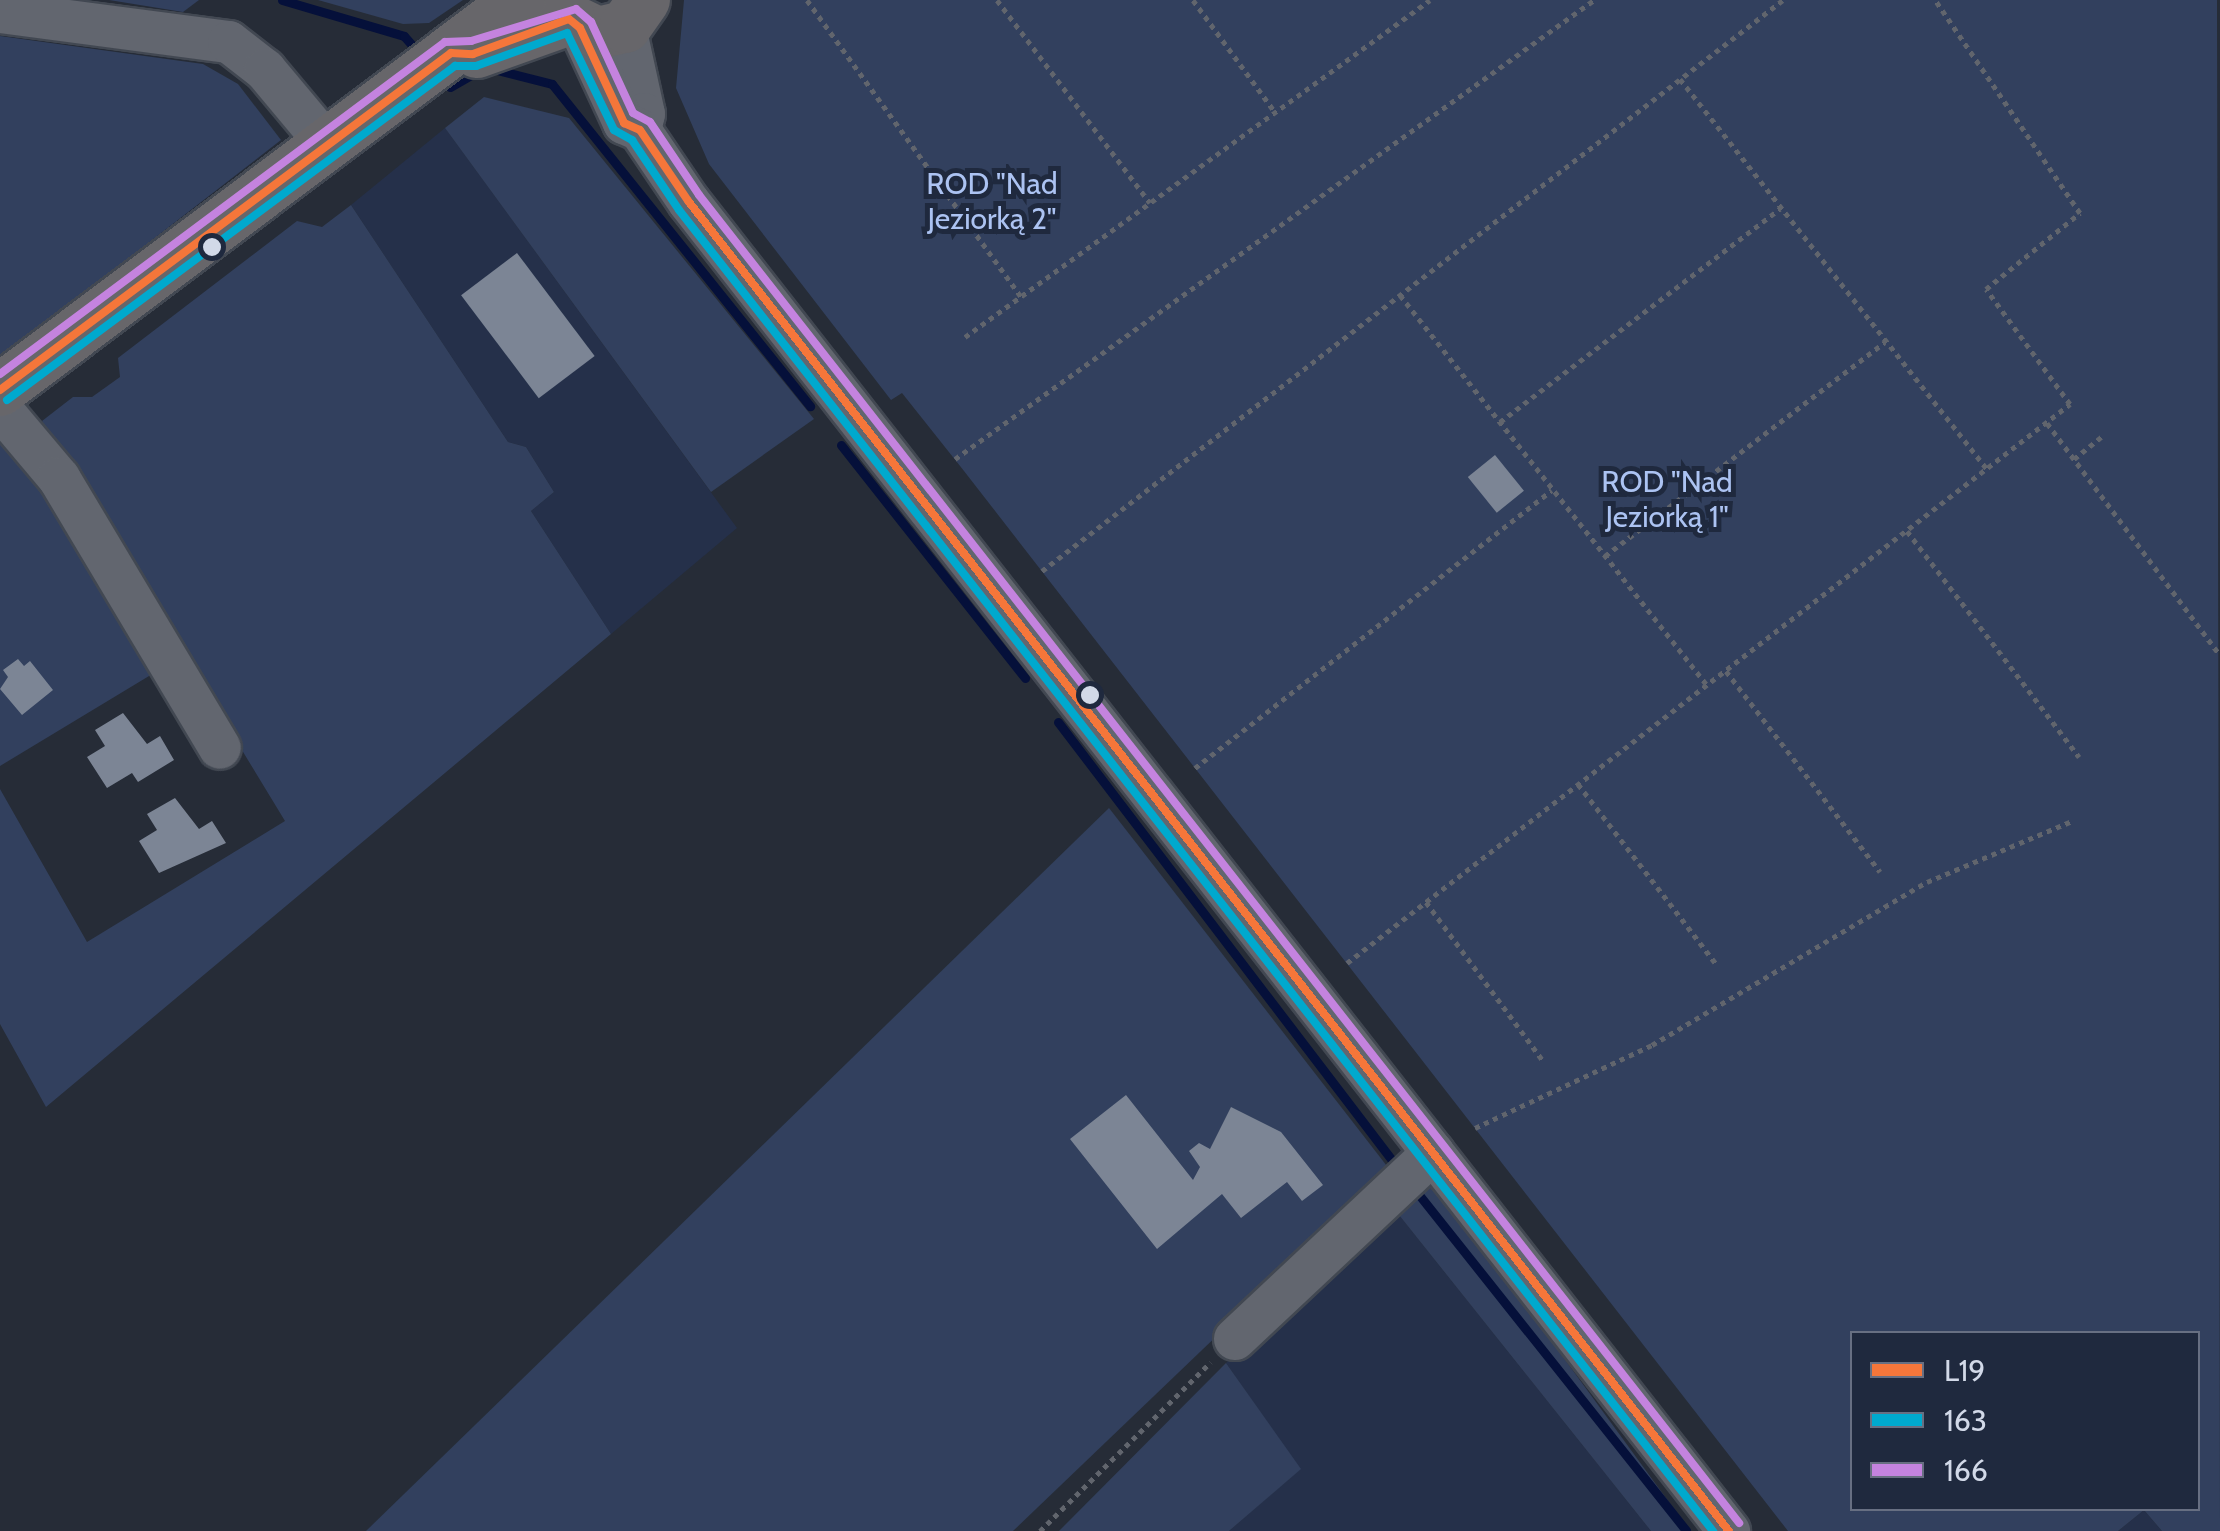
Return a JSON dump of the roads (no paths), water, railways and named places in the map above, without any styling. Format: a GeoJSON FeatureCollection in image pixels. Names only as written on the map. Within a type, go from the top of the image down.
{"type":"FeatureCollection","features":[{"type":"Feature","properties":{"kind":"main road"},"geometry":{"type":"LineString","coordinates":[[0,390],[518,0]]}},
{"type":"Feature","properties":{"kind":"main road"},"geometry":{"type":"LineString","coordinates":[[451,53],[473,54],[595,15]]}},
{"type":"Feature","properties":{"kind":"street"},"geometry":{"type":"LineString","coordinates":[[0,12],[229,42],[264,70],[326,144]]}},
{"type":"Feature","properties":{"kind":"street"},"geometry":{"type":"LineString","coordinates":[[595,15],[622,119],[640,130],[688,202],[1729,1531]]}},
{"type":"Feature","properties":{"kind":"street"},"geometry":{"type":"LineString","coordinates":[[0,408],[58,478],[220,748]]}},
{"type":"Feature","properties":{"kind":"street"},"geometry":{"type":"LineString","coordinates":[[1234,1339],[1433,1153]]}},
{"type":"Feature","properties":{"kind":"waterway"},"geometry":{"type":"LineString","coordinates":[[282,0],[404,36],[411,44]]}},
{"type":"Feature","properties":{"kind":"waterway"},"geometry":{"type":"LineString","coordinates":[[444,81],[450,87],[485,67],[552,84],[810,406]]}},
{"type":"Feature","properties":{"kind":"waterway"},"geometry":{"type":"LineString","coordinates":[[841,445],[1025,678]]}},
{"type":"Feature","properties":{"kind":"waterway"},"geometry":{"type":"LineString","coordinates":[[1058,722],[1395,1164]]}},
{"type":"Feature","properties":{"kind":"waterway"},"geometry":{"type":"LineString","coordinates":[[1416,1191],[1686,1531]]}},
{"type":"Feature","properties":{"kind":"park label","name":"ROD \"Nad Jeziorką 2\""},"geometry":{"type":"Point","coordinates":[992,201]}},
{"type":"Feature","properties":{"kind":"park label","name":"ROD \"Nad Jeziorką 1\""},"geometry":{"type":"Point","coordinates":[1667,499]}}]}
